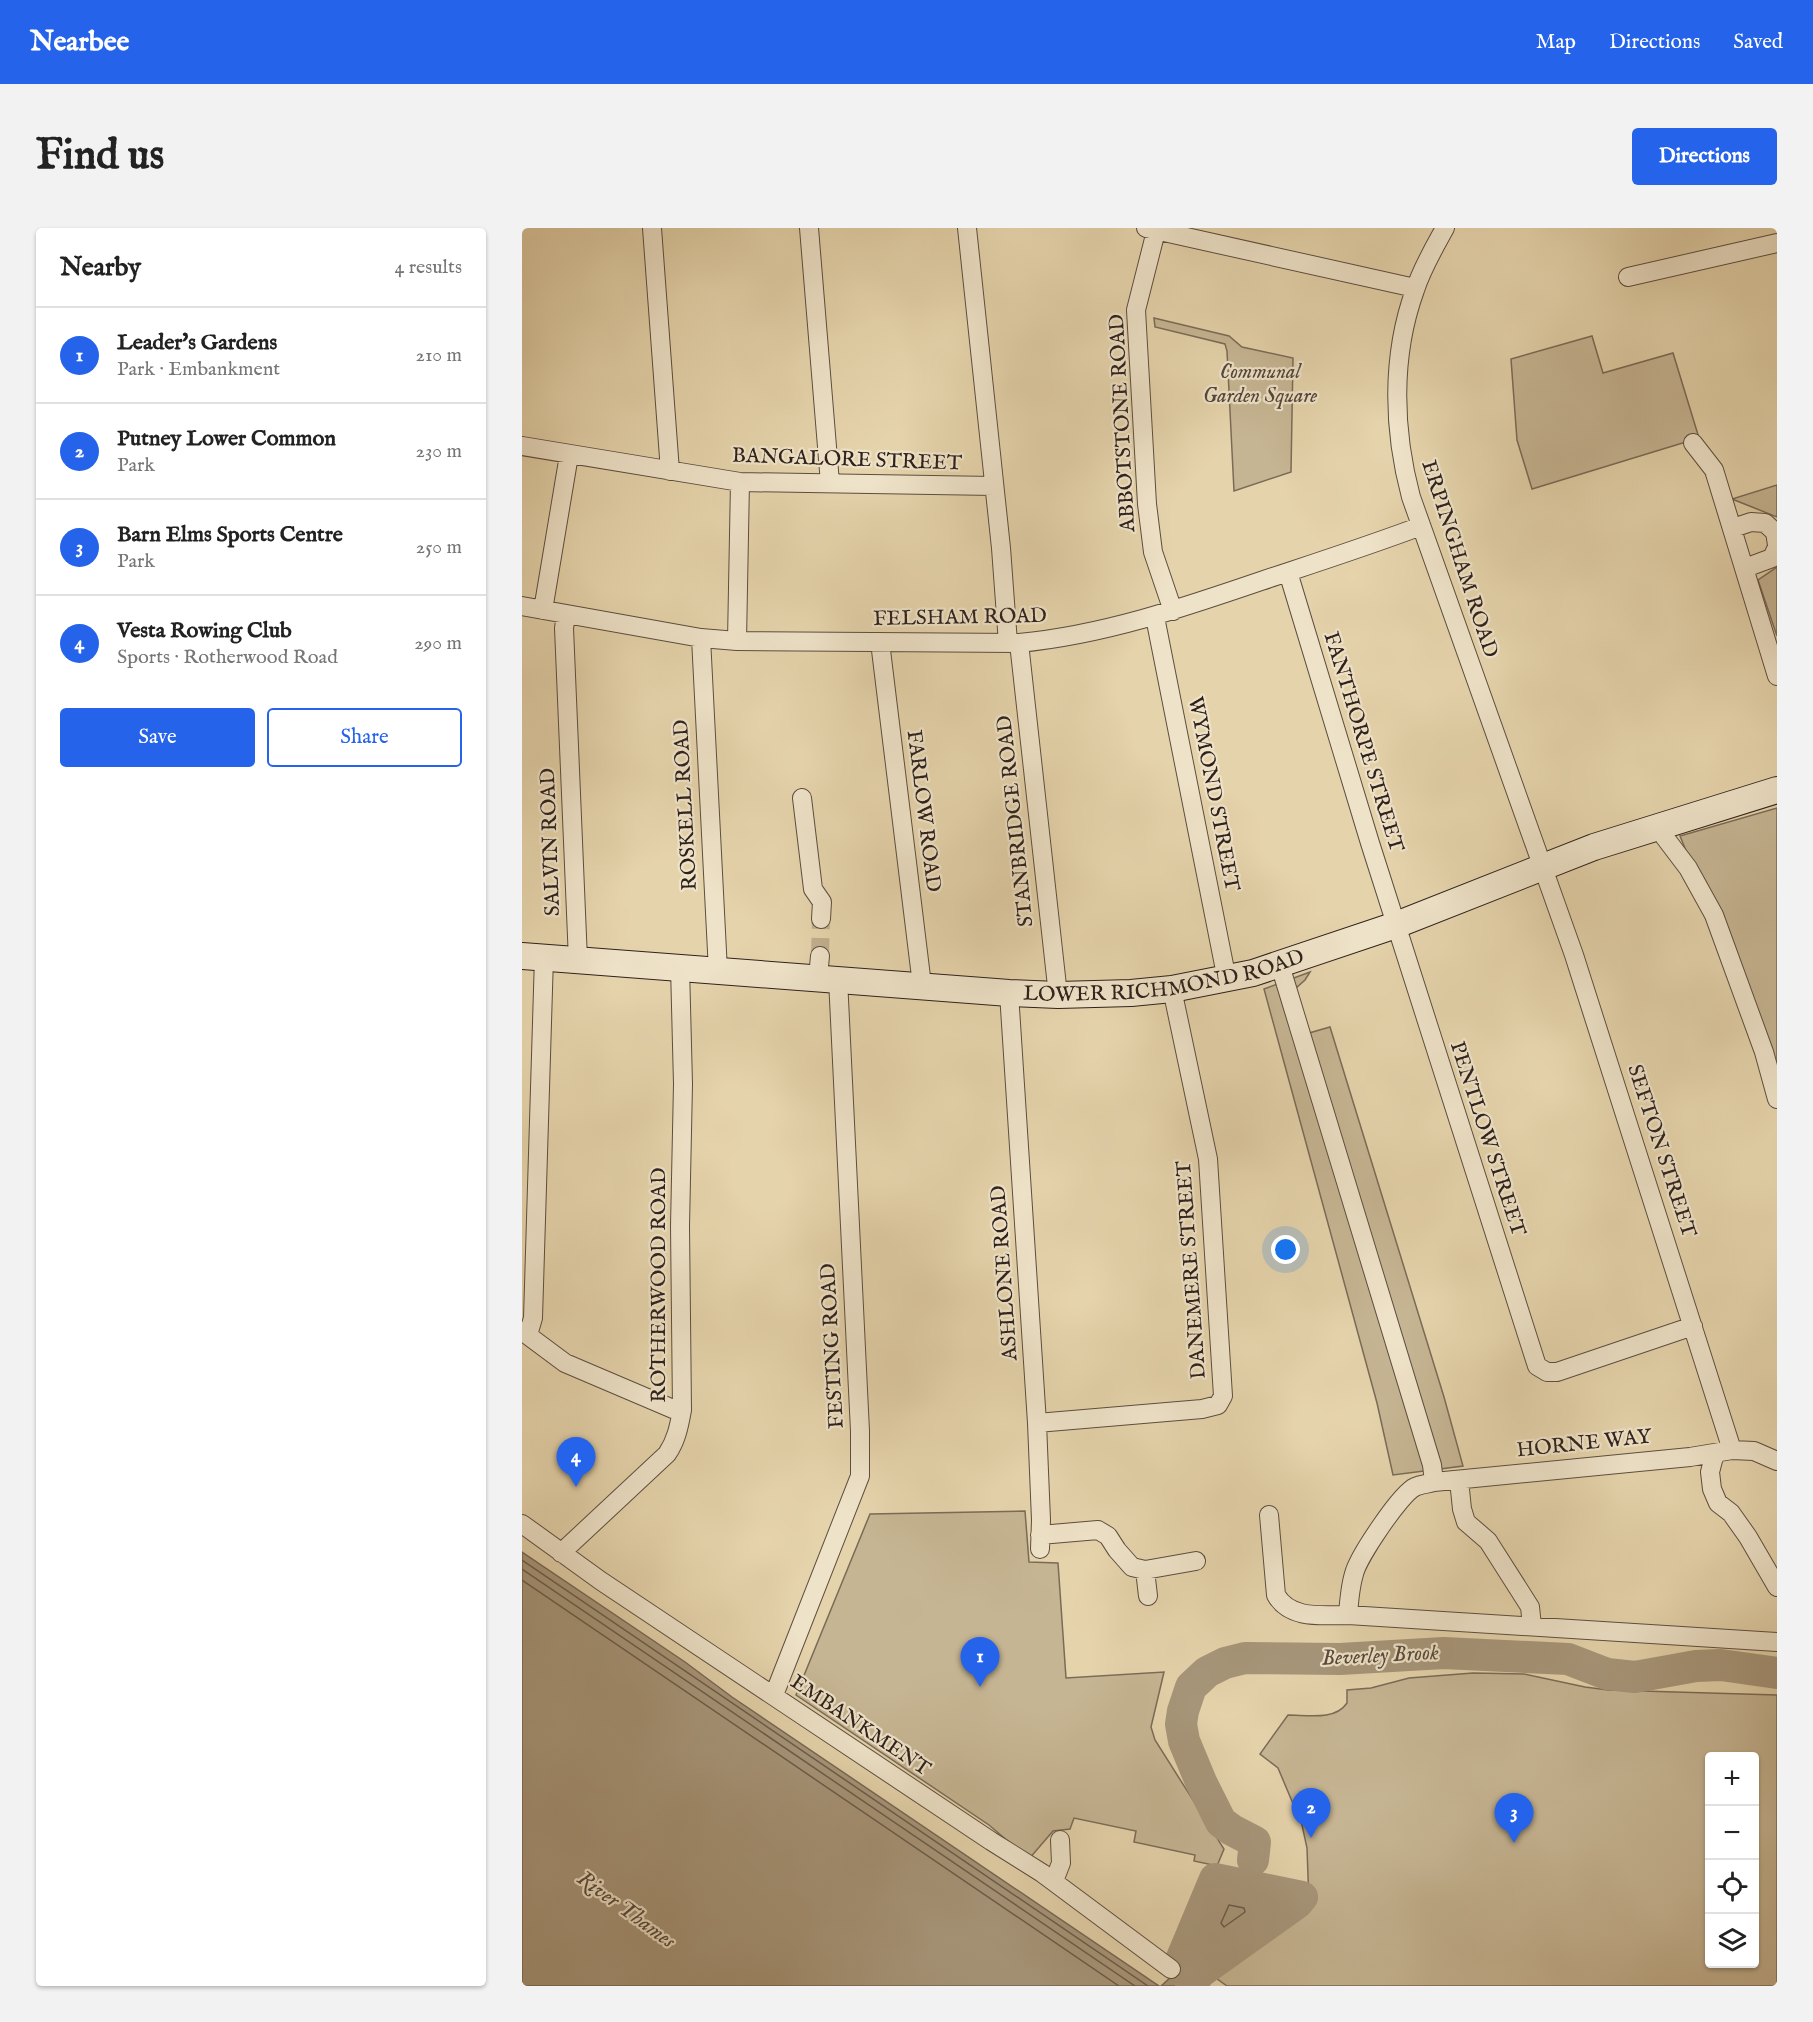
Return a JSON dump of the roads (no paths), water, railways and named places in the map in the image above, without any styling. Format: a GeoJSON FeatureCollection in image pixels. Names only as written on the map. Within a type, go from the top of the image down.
{"type":"FeatureCollection","features":[{"type":"Feature","properties":{"kind":"main road","name":"LOWER RICHMOND ROAD"},"geometry":{"type":"LineString","coordinates":[[533,956],[718,971],[826,971],[922,985],[1009,993],[1058,995],[1172,989],[1227,980],[1280,964],[1396,925],[1542,867],[1659,826],[1777,790]]}},
{"type":"Feature","properties":{"kind":"street"},"geometry":{"type":"LineString","coordinates":[[652,228],[670,471]]}},
{"type":"Feature","properties":{"kind":"street"},"geometry":{"type":"LineString","coordinates":[[809,228],[830,483]]}},
{"type":"Feature","properties":{"kind":"street","name":"STANBRIDGE ROAD"},"geometry":{"type":"LineString","coordinates":[[968,228],[1001,548],[1058,995]]}},
{"type":"Feature","properties":{"kind":"street","name":"ERPINGHAM ROAD"},"geometry":{"type":"LineString","coordinates":[[1445,228],[1415,288],[1408,309],[1402,345],[1397,418],[1403,466],[1421,526],[1542,867]]}},
{"type":"Feature","properties":{"kind":"street"},"geometry":{"type":"LineString","coordinates":[[1151,229],[1415,288]]}},
{"type":"Feature","properties":{"kind":"street","name":"ABBOTSTONE ROAD"},"geometry":{"type":"LineString","coordinates":[[1151,229],[1136,310],[1147,504],[1153,552],[1173,611]]}},
{"type":"Feature","properties":{"kind":"street"},"geometry":{"type":"LineString","coordinates":[[1628,278],[1681,256],[1777,243]]}},
{"type":"Feature","properties":{"kind":"street"},"geometry":{"type":"LineString","coordinates":[[1693,443],[1714,470],[1777,676]]}},
{"type":"Feature","properties":{"kind":"street","name":"BANGALORE STREET"},"geometry":{"type":"LineString","coordinates":[[522,446],[740,482],[994,486]]}},
{"type":"Feature","properties":{"kind":"street"},"geometry":{"type":"LineString","coordinates":[[543,610],[569,455]]}},
{"type":"Feature","properties":{"kind":"street"},"geometry":{"type":"LineString","coordinates":[[737,641],[740,482]]}},
{"type":"Feature","properties":{"kind":"street"},"geometry":{"type":"LineString","coordinates":[[1733,528],[1751,522],[1765,523],[1774,532],[1777,546],[1772,558],[1745,568]]}},
{"type":"Feature","properties":{"kind":"street","name":"FELSHAM ROAD"},"geometry":{"type":"LineString","coordinates":[[522,606],[701,638],[737,641],[1013,643],[1089,632],[1155,617],[1421,526]]}},
{"type":"Feature","properties":{"kind":"street","name":"FANTHORPE STREET"},"geometry":{"type":"LineString","coordinates":[[1288,572],[1396,925]]}},
{"type":"Feature","properties":{"kind":"street","name":"SALVIN ROAD"},"geometry":{"type":"LineString","coordinates":[[566,615],[564,628],[578,960]]}},
{"type":"Feature","properties":{"kind":"street","name":"WYMOND STREET"},"geometry":{"type":"LineString","coordinates":[[1155,617],[1227,980]]}},
{"type":"Feature","properties":{"kind":"street","name":"ROSKELL ROAD"},"geometry":{"type":"LineString","coordinates":[[701,638],[718,971]]}},
{"type":"Feature","properties":{"kind":"street","name":"FARLOW ROAD"},"geometry":{"type":"LineString","coordinates":[[880,642],[922,985]]}},
{"type":"Feature","properties":{"kind":"street"},"geometry":{"type":"LineString","coordinates":[[802,798],[813,889],[822,902],[821,919]]}},
{"type":"Feature","properties":{"kind":"street"},"geometry":{"type":"LineString","coordinates":[[1659,826],[1692,875],[1714,915],[1764,1052],[1777,1100]]}},
{"type":"Feature","properties":{"kind":"street","name":"SEFTON STREET"},"geometry":{"type":"LineString","coordinates":[[1542,867],[1574,955],[1692,1326],[1723,1452]]}},
{"type":"Feature","properties":{"kind":"street","name":"PENTLOW STREET"},"geometry":{"type":"LineString","coordinates":[[1396,925],[1537,1366],[1547,1372],[1557,1372],[1692,1326]]}},
{"type":"Feature","properties":{"kind":"street"},"geometry":{"type":"LineString","coordinates":[[533,956],[533,1318],[525,1333],[565,1363],[673,1409],[682,1410]]}},
{"type":"Feature","properties":{"kind":"street"},"geometry":{"type":"LineString","coordinates":[[1280,964],[1432,1465],[1434,1482]]}},
{"type":"Feature","properties":{"kind":"street","name":"ROTHERWOOD ROAD"},"geometry":{"type":"LineString","coordinates":[[561,1553],[667,1454],[674,1444],[682,1410],[680,967]]}},
{"type":"Feature","properties":{"kind":"street","name":"FESTING ROAD"},"geometry":{"type":"LineString","coordinates":[[774,1695],[860,1476],[859,1407],[826,971]]}},
{"type":"Feature","properties":{"kind":"street","name":"DANEMERE STREET"},"geometry":{"type":"LineString","coordinates":[[1037,1423],[1202,1409],[1218,1405],[1223,1396],[1208,1159],[1172,989]]}},
{"type":"Feature","properties":{"kind":"street","name":"ASHLONE ROAD"},"geometry":{"type":"LineString","coordinates":[[1009,993],[1037,1423],[1040,1542],[1098,1530],[1108,1536],[1117,1551],[1132,1567],[1145,1570]]}},
{"type":"Feature","properties":{"kind":"street","name":"HORNE WAY"},"geometry":{"type":"LineString","coordinates":[[1348,1615],[1354,1571],[1366,1548],[1414,1487],[1434,1482],[1723,1452],[1754,1451],[1777,1461]]}},
{"type":"Feature","properties":{"kind":"street"},"geometry":{"type":"LineString","coordinates":[[1723,1452],[1710,1472],[1712,1489],[1718,1503],[1731,1513],[1748,1536],[1777,1587]]}},
{"type":"Feature","properties":{"kind":"street"},"geometry":{"type":"LineString","coordinates":[[1459,1480],[1462,1509],[1466,1522],[1488,1541],[1525,1599],[1530,1607],[1532,1626]]}},
{"type":"Feature","properties":{"kind":"street"},"geometry":{"type":"LineString","coordinates":[[1269,1515],[1276,1595],[1282,1605],[1301,1614],[1777,1642]]}},
{"type":"Feature","properties":{"kind":"street","name":"EMBANKMENT"},"geometry":{"type":"LineString","coordinates":[[522,1524],[601,1581],[1053,1881],[1171,1969]]}},
{"type":"Feature","properties":{"kind":"street"},"geometry":{"type":"LineString","coordinates":[[1148,1596],[1145,1570],[1196,1561]]}},
{"type":"Feature","properties":{"kind":"street"},"geometry":{"type":"LineString","coordinates":[[1053,1881],[1061,1863],[1060,1840]]}},
{"type":"Feature","properties":{"kind":"water","name":"River Thames"},"geometry":{"type":"Polygon","coordinates":[[[522,1552],[685,1662],[732,1697],[1159,1986],[522,1986],[522,1552]]]}},
{"type":"Feature","properties":{"kind":"water"},"geometry":{"type":"Polygon","coordinates":[[[1215,1879],[1302,1897],[1297,1903],[1199,1973],[1191,1986],[1161,1986],[1171,1977],[1187,1951],[1215,1879]]]}},
{"type":"Feature","properties":{"kind":"waterway","name":"Beverley Brook"},"geometry":{"type":"LineString","coordinates":[[1253,1860],[1255,1842],[1221,1822],[1184,1741],[1181,1724],[1191,1687],[1207,1672],[1225,1663],[1245,1658],[1340,1659],[1444,1653],[1568,1659],[1607,1674],[1635,1677],[1696,1666],[1721,1665],[1777,1673]]}},
{"type":"Feature","properties":{"kind":"waterway"},"geometry":{"type":"LineString","coordinates":[[1191,1986],[1199,1973],[1297,1903],[1302,1897],[1215,1879],[1179,1965],[1182,1968],[1203,1945]]}},
{"type":"Feature","properties":{"kind":"tunnel"},"geometry":{"type":"LineString","coordinates":[[820,956],[821,919]]}},
{"type":"Feature","properties":{"kind":"place","name":"Vesta Rowing Club"},"geometry":{"type":"Point","coordinates":[576,1487]}},
{"type":"Feature","properties":{"kind":"place","name":"Leader's Gardens"},"geometry":{"type":"Point","coordinates":[980,1687]}},
{"type":"Feature","properties":{"kind":"place","name":"Putney Lower Common"},"geometry":{"type":"Point","coordinates":[1311,1838]}},
{"type":"Feature","properties":{"kind":"place","name":"Barn Elms Sports Centre"},"geometry":{"type":"Point","coordinates":[1514,1843]}},
{"type":"Feature","properties":{"kind":"park label","name":"Communal Garden Square"},"geometry":{"type":"Point","coordinates":[1260,384]}}]}
